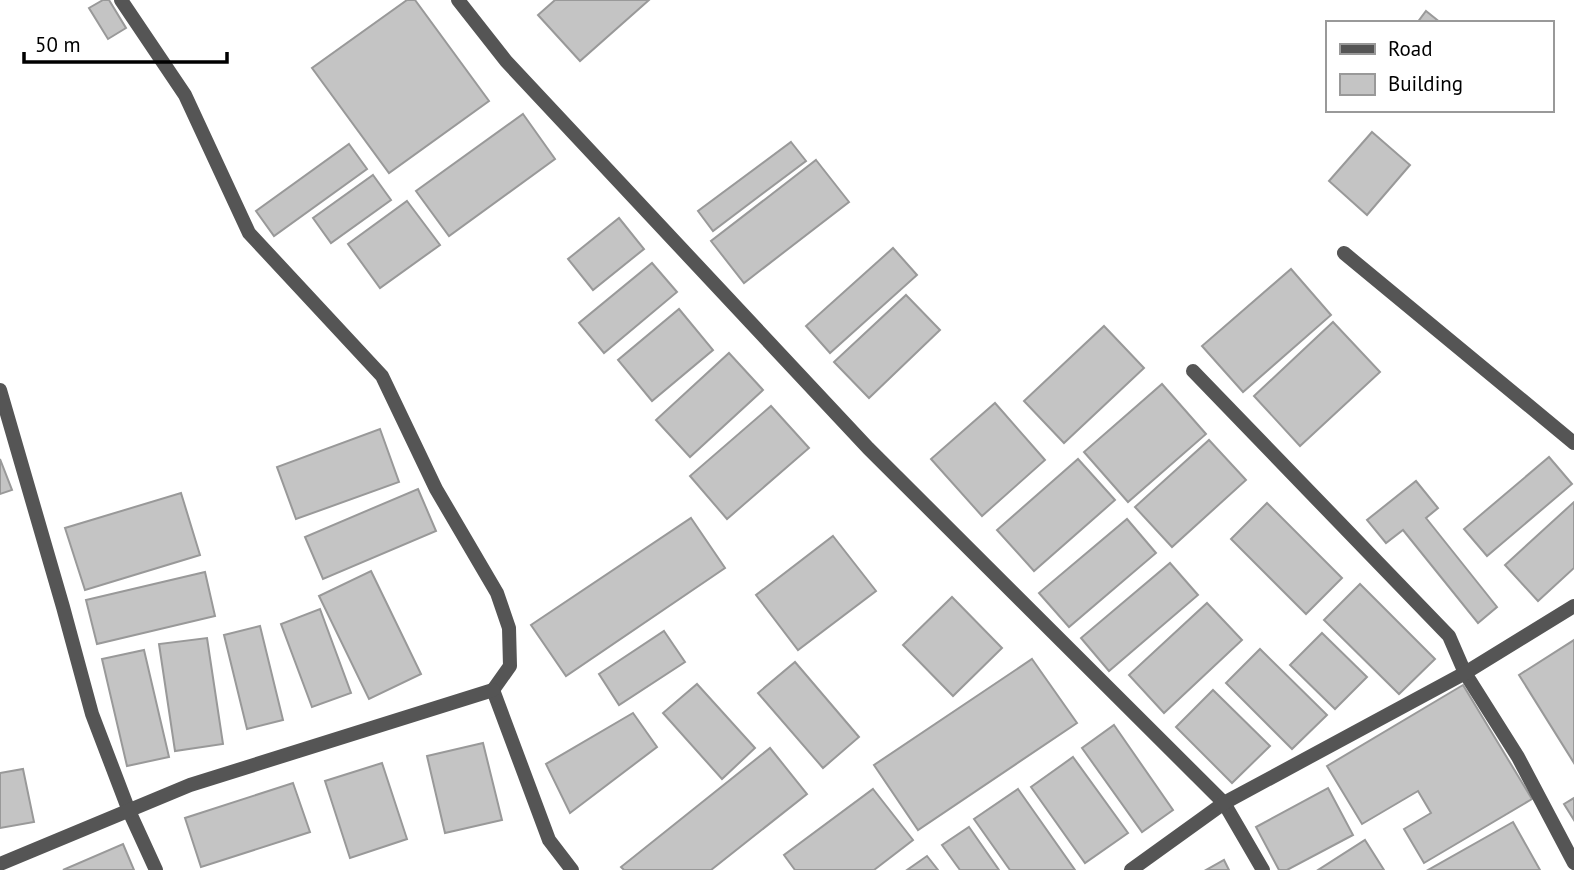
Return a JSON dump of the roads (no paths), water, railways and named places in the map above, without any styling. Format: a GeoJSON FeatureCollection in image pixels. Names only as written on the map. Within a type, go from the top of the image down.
{"type":"FeatureCollection","features":[{"type":"Feature","properties":{"kind":"street"},"geometry":{"type":"LineString","coordinates":[[0,864],[190,785],[493,690],[510,666],[509,628],[497,593],[436,489],[383,376],[249,233],[185,95],[121,0]]}},
{"type":"Feature","properties":{"kind":"street"},"geometry":{"type":"LineString","coordinates":[[458,0],[506,61],[868,448],[1224,803],[1263,870]]}},
{"type":"Feature","properties":{"kind":"street"},"geometry":{"type":"LineString","coordinates":[[1344,253],[1574,443]]}},
{"type":"Feature","properties":{"kind":"street"},"geometry":{"type":"LineString","coordinates":[[1193,372],[1449,636],[1465,673],[1517,757],[1574,863]]}},
{"type":"Feature","properties":{"kind":"street"},"geometry":{"type":"LineString","coordinates":[[0,390],[92,714],[129,811],[156,870]]}},
{"type":"Feature","properties":{"kind":"street"},"geometry":{"type":"LineString","coordinates":[[1131,870],[1224,803],[1465,673],[1574,606]]}},
{"type":"Feature","properties":{"kind":"street"},"geometry":{"type":"LineString","coordinates":[[493,690],[549,840],[572,870]]}}]}
